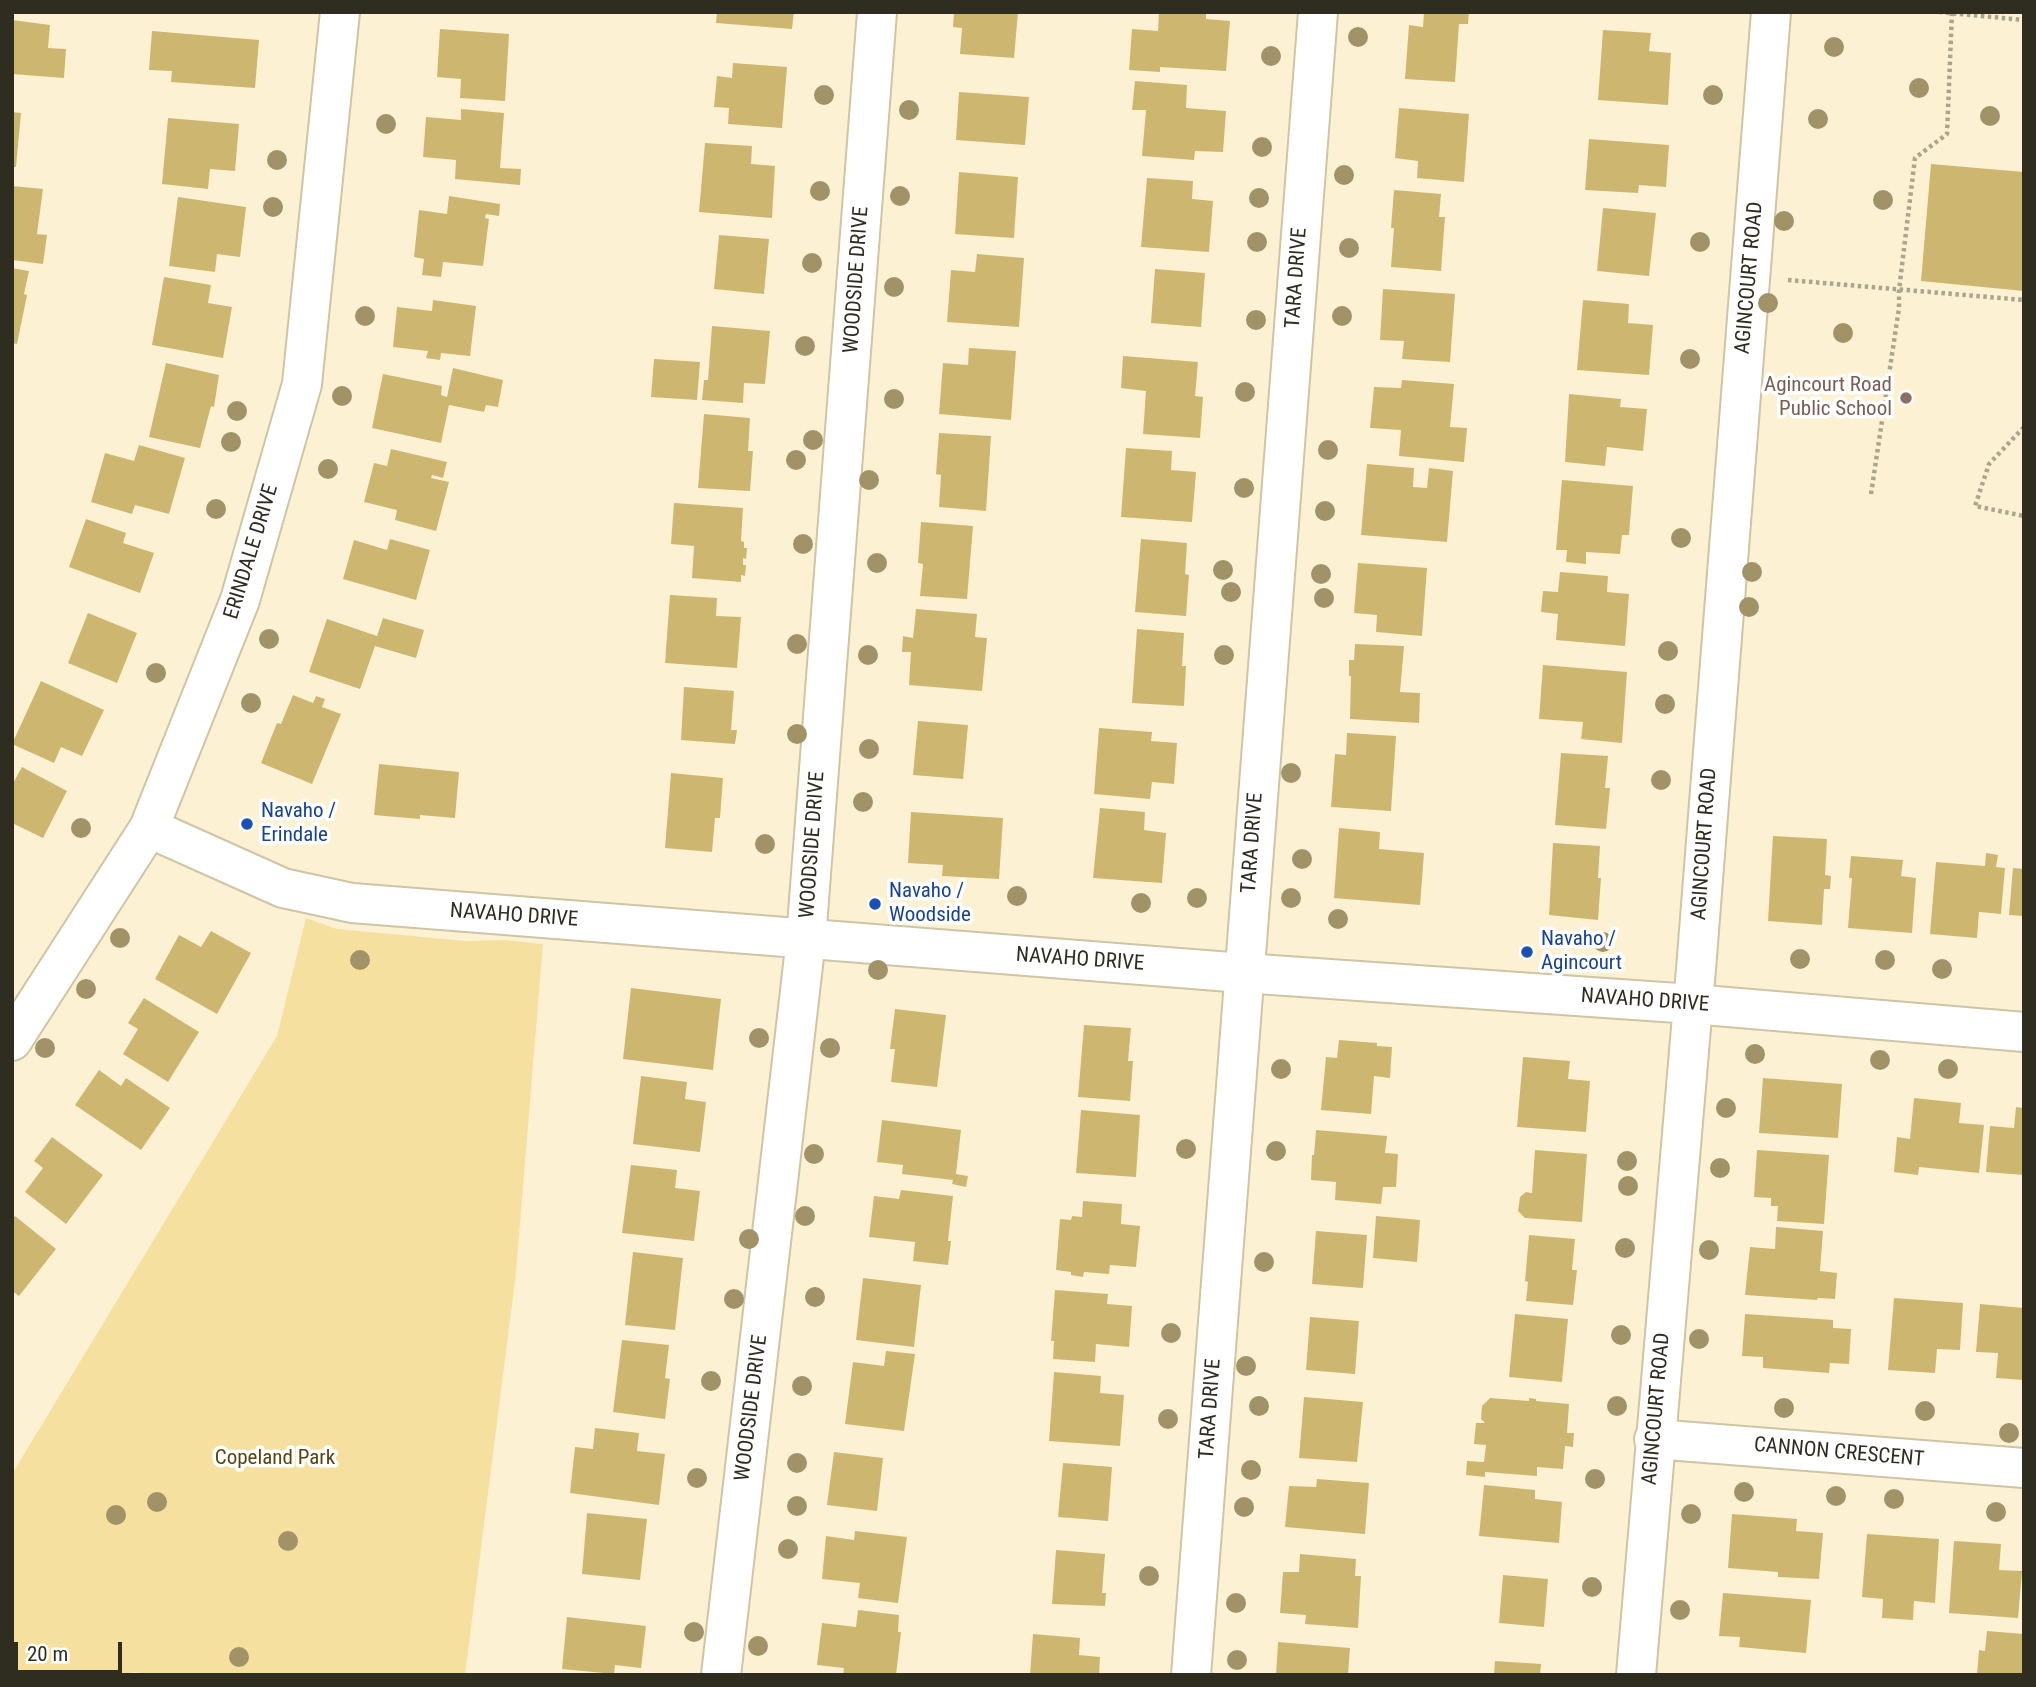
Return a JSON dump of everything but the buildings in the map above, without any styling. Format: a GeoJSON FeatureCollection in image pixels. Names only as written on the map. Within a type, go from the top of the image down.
{"type":"FeatureCollection","features":[{"type":"Feature","properties":{"kind":"street","name":"ERINDALE DRIVE"},"geometry":{"type":"LineString","coordinates":[[12,1041],[149,828],[240,600],[302,384],[340,12]]}},
{"type":"Feature","properties":{"kind":"street","name":"WOODSIDE DRIVE"},"geometry":{"type":"LineString","coordinates":[[721,1675],[806,939],[877,12]]}},
{"type":"Feature","properties":{"kind":"street","name":"TARA DRIVE"},"geometry":{"type":"LineString","coordinates":[[1191,1675],[1318,12]]}},
{"type":"Feature","properties":{"kind":"street","name":"AGINCOURT ROAD"},"geometry":{"type":"LineString","coordinates":[[1636,1675],[1771,12]]}},
{"type":"Feature","properties":{"kind":"street","name":"NAVAHO DRIVE"},"geometry":{"type":"LineString","coordinates":[[149,828],[283,888],[352,903],[1243,973],[1692,1004],[2024,1032]]}},
{"type":"Feature","properties":{"kind":"street","name":"CANNON CRESCENT"},"geometry":{"type":"LineString","coordinates":[[1654,1439],[2024,1468]]}},
{"type":"Feature","properties":{"kind":"path"},"geometry":{"type":"LineString","coordinates":[[1939,12],[2024,20]]}},
{"type":"Feature","properties":{"kind":"path"},"geometry":{"type":"LineString","coordinates":[[1871,494],[1899,307],[1915,158],[1947,134],[1952,13]]}},
{"type":"Feature","properties":{"kind":"path"},"geometry":{"type":"LineString","coordinates":[[1750,275],[2024,300]]}},
{"type":"Feature","properties":{"kind":"path"},"geometry":{"type":"LineString","coordinates":[[2024,427],[1989,464],[1975,506],[2024,516]]}},
{"type":"Feature","properties":{"kind":"green space","name":"Copeland Park"},"geometry":{"type":"Polygon","coordinates":[[[306,918],[337,929],[466,941],[505,940],[543,944],[516,1273],[465,1675],[152,1675],[134,1672],[125,1675],[12,1675],[12,1474],[277,1036],[306,918]]]}},
{"type":"Feature","properties":{"kind":"place","name":"Agincourt Road Public School"},"geometry":{"type":"Point","coordinates":[1906,398]}},
{"type":"Feature","properties":{"kind":"place","name":"Navaho / Erindale"},"geometry":{"type":"Point","coordinates":[247,824]}},
{"type":"Feature","properties":{"kind":"place","name":"Navaho / Woodside"},"geometry":{"type":"Point","coordinates":[875,904]}},
{"type":"Feature","properties":{"kind":"place","name":"Navaho / Agincourt"},"geometry":{"type":"Point","coordinates":[1527,952]}}]}
